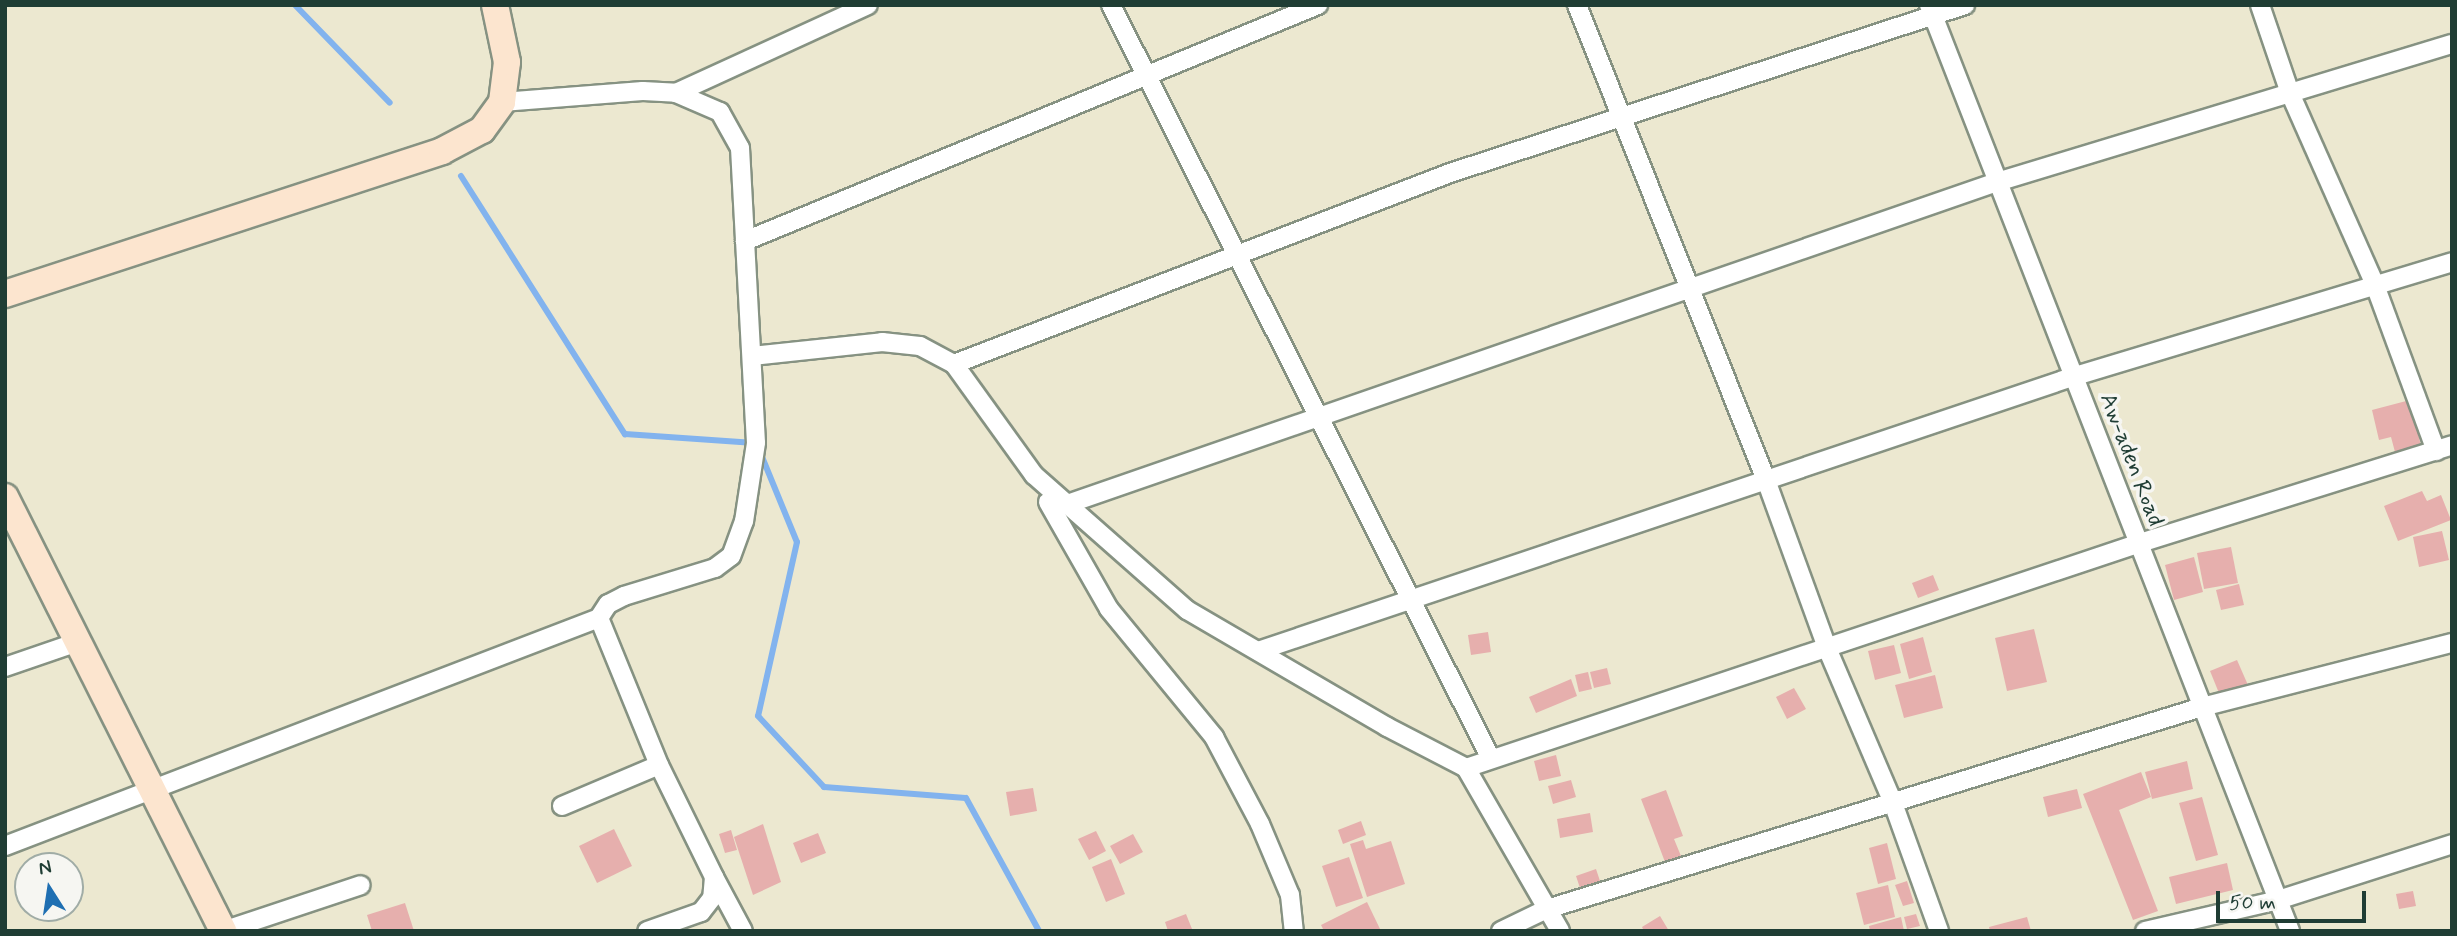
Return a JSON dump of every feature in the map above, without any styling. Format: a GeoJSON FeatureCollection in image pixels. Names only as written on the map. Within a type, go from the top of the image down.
{"type":"FeatureCollection","features":[{"type":"Feature","properties":{"kind":"street"},"geometry":{"type":"LineString","coordinates":[[5,294],[442,151],[482,130],[502,102],[507,62],[495,5]]}},
{"type":"Feature","properties":{"kind":"street"},"geometry":{"type":"LineString","coordinates":[[502,102],[676,93],[868,5]]}},
{"type":"Feature","properties":{"kind":"street"},"geometry":{"type":"LineString","coordinates":[[1111,5],[1236,256],[1321,416],[1491,759]]}},
{"type":"Feature","properties":{"kind":"street"},"geometry":{"type":"LineString","coordinates":[[745,240],[1318,5]]}},
{"type":"Feature","properties":{"kind":"street"},"geometry":{"type":"LineString","coordinates":[[1577,5],[1687,289],[1766,480],[1827,648],[1894,803],[1939,931]]}},
{"type":"Feature","properties":{"kind":"street"},"geometry":{"type":"LineString","coordinates":[[954,364],[1450,173],[1622,117],[1931,10],[1965,5]]}},
{"type":"Feature","properties":{"kind":"street"},"geometry":{"type":"LineString","coordinates":[[1466,768],[2137,544],[2444,448],[2290,93],[2260,5]]}},
{"type":"Feature","properties":{"kind":"street","name":"Aw-aden Road"},"geometry":{"type":"LineString","coordinates":[[1931,10],[2290,931]]}},
{"type":"Feature","properties":{"kind":"street"},"geometry":{"type":"LineString","coordinates":[[1060,507],[1997,181],[2452,44]]}},
{"type":"Feature","properties":{"kind":"street"},"geometry":{"type":"LineString","coordinates":[[5,846],[599,618],[608,604],[624,596],[715,568],[731,556],[744,521],[756,443],[740,148],[720,112],[676,93]]}},
{"type":"Feature","properties":{"kind":"street"},"geometry":{"type":"LineString","coordinates":[[1258,651],[2072,377],[2452,262]]}},
{"type":"Feature","properties":{"kind":"street"},"geometry":{"type":"LineString","coordinates":[[751,356],[881,342],[920,346],[954,364],[1060,507],[1188,610],[1466,768],[1560,931]]}},
{"type":"Feature","properties":{"kind":"street"},"geometry":{"type":"LineString","coordinates":[[5,497],[223,931],[362,885]]}},
{"type":"Feature","properties":{"kind":"street"},"geometry":{"type":"LineString","coordinates":[[1060,507],[1109,609],[1214,737],[1260,824],[1285,884],[1294,931]]}},
{"type":"Feature","properties":{"kind":"street"},"geometry":{"type":"LineString","coordinates":[[599,618],[659,765],[743,931]]}},
{"type":"Feature","properties":{"kind":"street"},"geometry":{"type":"LineString","coordinates":[[5,667],[78,642]]}},
{"type":"Feature","properties":{"kind":"street"},"geometry":{"type":"LineString","coordinates":[[1501,931],[1547,909],[2202,708],[2452,643]]}},
{"type":"Feature","properties":{"kind":"street"},"geometry":{"type":"LineString","coordinates":[[562,806],[659,765]]}},
{"type":"Feature","properties":{"kind":"street"},"geometry":{"type":"LineString","coordinates":[[2145,931],[2278,900],[2452,844]]}},
{"type":"Feature","properties":{"kind":"street"},"geometry":{"type":"LineString","coordinates":[[647,931],[701,912],[712,898],[714,877]]}},
{"type":"Feature","properties":{"kind":"building"},"geometry":{"type":"Polygon","coordinates":[[[2410,400],[2421,446],[2395,452],[2391,437],[2379,440],[2372,410],[2410,400]]]}},
{"type":"Feature","properties":{"kind":"building"},"geometry":{"type":"Polygon","coordinates":[[[2422,491],[2427,501],[2441,495],[2451,520],[2398,541],[2384,506],[2422,491]]]}},
{"type":"Feature","properties":{"kind":"building"},"geometry":{"type":"Polygon","coordinates":[[[2442,531],[2449,560],[2419,567],[2413,537],[2442,531]]]}},
{"type":"Feature","properties":{"kind":"building"},"geometry":{"type":"Polygon","coordinates":[[[2231,547],[2238,583],[2204,589],[2197,553],[2231,547]]]}},
{"type":"Feature","properties":{"kind":"building"},"geometry":{"type":"Polygon","coordinates":[[[2194,557],[2203,592],[2174,600],[2165,565],[2194,557]]]}},
{"type":"Feature","properties":{"kind":"building"},"geometry":{"type":"Polygon","coordinates":[[[1933,575],[1939,590],[1918,598],[1912,583],[1933,575]]]}},
{"type":"Feature","properties":{"kind":"building"},"geometry":{"type":"Polygon","coordinates":[[[2239,584],[2244,605],[2221,610],[2216,590],[2239,584]]]}},
{"type":"Feature","properties":{"kind":"building"},"geometry":{"type":"Polygon","coordinates":[[[2034,629],[2047,682],[2007,691],[1995,638],[2034,629]]]}},
{"type":"Feature","properties":{"kind":"building"},"geometry":{"type":"Polygon","coordinates":[[[1488,632],[1491,652],[1471,655],[1468,635],[1488,632]]]}},
{"type":"Feature","properties":{"kind":"building"},"geometry":{"type":"Polygon","coordinates":[[[1923,637],[1932,672],[1909,679],[1900,644],[1923,637]]]}},
{"type":"Feature","properties":{"kind":"building"},"geometry":{"type":"Polygon","coordinates":[[[1894,645],[1901,673],[1875,680],[1868,651],[1894,645]]]}},
{"type":"Feature","properties":{"kind":"building"},"geometry":{"type":"Polygon","coordinates":[[[2237,660],[2251,692],[2223,703],[2210,671],[2237,660]]]}},
{"type":"Feature","properties":{"kind":"building"},"geometry":{"type":"Polygon","coordinates":[[[1607,668],[1611,684],[1594,688],[1590,672],[1607,668]]]}},
{"type":"Feature","properties":{"kind":"building"},"geometry":{"type":"Polygon","coordinates":[[[1588,672],[1592,689],[1579,692],[1575,675],[1588,672]]]}},
{"type":"Feature","properties":{"kind":"building"},"geometry":{"type":"Polygon","coordinates":[[[1935,675],[1943,708],[1904,718],[1895,685],[1935,675]]]}},
{"type":"Feature","properties":{"kind":"building"},"geometry":{"type":"Polygon","coordinates":[[[1571,679],[1577,696],[1536,713],[1529,697],[1571,679]]]}},
{"type":"Feature","properties":{"kind":"building"},"geometry":{"type":"Polygon","coordinates":[[[1794,688],[1806,709],[1787,719],[1776,697],[1794,688]]]}},
{"type":"Feature","properties":{"kind":"building"},"geometry":{"type":"Polygon","coordinates":[[[1556,755],[1561,776],[1539,781],[1534,761],[1556,755]]]}},
{"type":"Feature","properties":{"kind":"building"},"geometry":{"type":"Polygon","coordinates":[[[2187,761],[2193,789],[2152,799],[2145,772],[2187,761]]]}},
{"type":"Feature","properties":{"kind":"building"},"geometry":{"type":"Polygon","coordinates":[[[2141,772],[2151,797],[2119,810],[2158,911],[2133,920],[2083,794],[2141,772]]]}},
{"type":"Feature","properties":{"kind":"building"},"geometry":{"type":"Polygon","coordinates":[[[1571,780],[1576,797],[1553,804],[1548,786],[1571,780]]]}},
{"type":"Feature","properties":{"kind":"building"},"geometry":{"type":"Polygon","coordinates":[[[1033,788],[1037,811],[1010,816],[1006,792],[1033,788]]]}},
{"type":"Feature","properties":{"kind":"building"},"geometry":{"type":"Polygon","coordinates":[[[2077,789],[2082,808],[2048,817],[2043,797],[2077,789]]]}},
{"type":"Feature","properties":{"kind":"building"},"geometry":{"type":"Polygon","coordinates":[[[1666,790],[1683,836],[1674,839],[1681,856],[1665,862],[1641,799],[1666,790]]]}},
{"type":"Feature","properties":{"kind":"building"},"geometry":{"type":"Polygon","coordinates":[[[2202,797],[2218,855],[2196,861],[2179,803],[2202,797]]]}},
{"type":"Feature","properties":{"kind":"building"},"geometry":{"type":"Polygon","coordinates":[[[1590,813],[1593,832],[1560,838],[1557,819],[1590,813]]]}},
{"type":"Feature","properties":{"kind":"building"},"geometry":{"type":"Polygon","coordinates":[[[1361,821],[1366,835],[1343,844],[1338,830],[1361,821]]]}},
{"type":"Feature","properties":{"kind":"building"},"geometry":{"type":"Polygon","coordinates":[[[763,824],[781,882],[753,895],[734,837],[763,824]]]}},
{"type":"Feature","properties":{"kind":"building"},"geometry":{"type":"Polygon","coordinates":[[[614,829],[632,866],[597,883],[579,846],[614,829]]]}},
{"type":"Feature","properties":{"kind":"building"},"geometry":{"type":"Polygon","coordinates":[[[731,830],[737,850],[725,853],[719,834],[731,830]]]}},
{"type":"Feature","properties":{"kind":"building"},"geometry":{"type":"Polygon","coordinates":[[[1096,831],[1106,851],[1089,860],[1078,839],[1096,831]]]}},
{"type":"Feature","properties":{"kind":"building"},"geometry":{"type":"Polygon","coordinates":[[[818,833],[826,853],[801,863],[793,843],[818,833]]]}},
{"type":"Feature","properties":{"kind":"building"},"geometry":{"type":"Polygon","coordinates":[[[1133,834],[1143,852],[1120,864],[1110,846],[1133,834]]]}},
{"type":"Feature","properties":{"kind":"building"},"geometry":{"type":"Polygon","coordinates":[[[1363,840],[1366,849],[1391,841],[1405,884],[1367,897],[1350,844],[1363,840]]]}},
{"type":"Feature","properties":{"kind":"building"},"geometry":{"type":"Polygon","coordinates":[[[1887,843],[1896,879],[1878,884],[1869,848],[1887,843]]]}},
{"type":"Feature","properties":{"kind":"building"},"geometry":{"type":"Polygon","coordinates":[[[1349,857],[1363,898],[1336,907],[1322,866],[1349,857]]]}},
{"type":"Feature","properties":{"kind":"building"},"geometry":{"type":"Polygon","coordinates":[[[1111,859],[1125,894],[1106,902],[1092,867],[1111,859]]]}},
{"type":"Feature","properties":{"kind":"building"},"geometry":{"type":"Polygon","coordinates":[[[2227,863],[2233,890],[2176,904],[2169,877],[2227,863]]]}},
{"type":"Feature","properties":{"kind":"building"},"geometry":{"type":"Polygon","coordinates":[[[1596,869],[1601,884],[1581,891],[1576,876],[1596,869]]]}},
{"type":"Feature","properties":{"kind":"building"},"geometry":{"type":"Polygon","coordinates":[[[1907,881],[1914,903],[1903,906],[1895,885],[1907,881]]]}},
{"type":"Feature","properties":{"kind":"building"},"geometry":{"type":"Polygon","coordinates":[[[1888,885],[1895,917],[1864,925],[1856,893],[1888,885]]]}},
{"type":"Feature","properties":{"kind":"building"},"geometry":{"type":"Polygon","coordinates":[[[2413,891],[2416,906],[2399,909],[2396,894],[2413,891]]]}},
{"type":"Feature","properties":{"kind":"building"},"geometry":{"type":"Polygon","coordinates":[[[1367,902],[1381,931],[1324,931],[1321,925],[1367,902]]]}},
{"type":"Feature","properties":{"kind":"building"},"geometry":{"type":"Polygon","coordinates":[[[405,903],[414,931],[372,931],[367,915],[405,903]]]}},
{"type":"Feature","properties":{"kind":"building"},"geometry":{"type":"Polygon","coordinates":[[[1186,914],[1192,929],[1168,931],[1165,922],[1186,914]]]}},
{"type":"Feature","properties":{"kind":"building"},"geometry":{"type":"Polygon","coordinates":[[[1916,914],[1920,926],[1907,929],[1904,917],[1916,914]]]}},
{"type":"Feature","properties":{"kind":"building"},"geometry":{"type":"Polygon","coordinates":[[[1660,916],[1669,931],[1644,931],[1642,927],[1660,916]]]}},
{"type":"Feature","properties":{"kind":"building"},"geometry":{"type":"Polygon","coordinates":[[[1901,917],[1904,931],[1870,931],[1869,926],[1901,917]]]}},
{"type":"Feature","properties":{"kind":"building"},"geometry":{"type":"Polygon","coordinates":[[[2027,917],[2031,931],[1990,931],[1989,927],[2027,917]]]}},
{"type":"Feature","properties":{"kind":"waterway"},"geometry":{"type":"LineString","coordinates":[[295,5],[390,103]]}},
{"type":"Feature","properties":{"kind":"waterway"},"geometry":{"type":"LineString","coordinates":[[461,176],[625,434],[755,443]]}},
{"type":"Feature","properties":{"kind":"waterway"},"geometry":{"type":"LineString","coordinates":[[760,452],[797,542],[758,716],[824,787],[966,798],[1039,931]]}}]}
